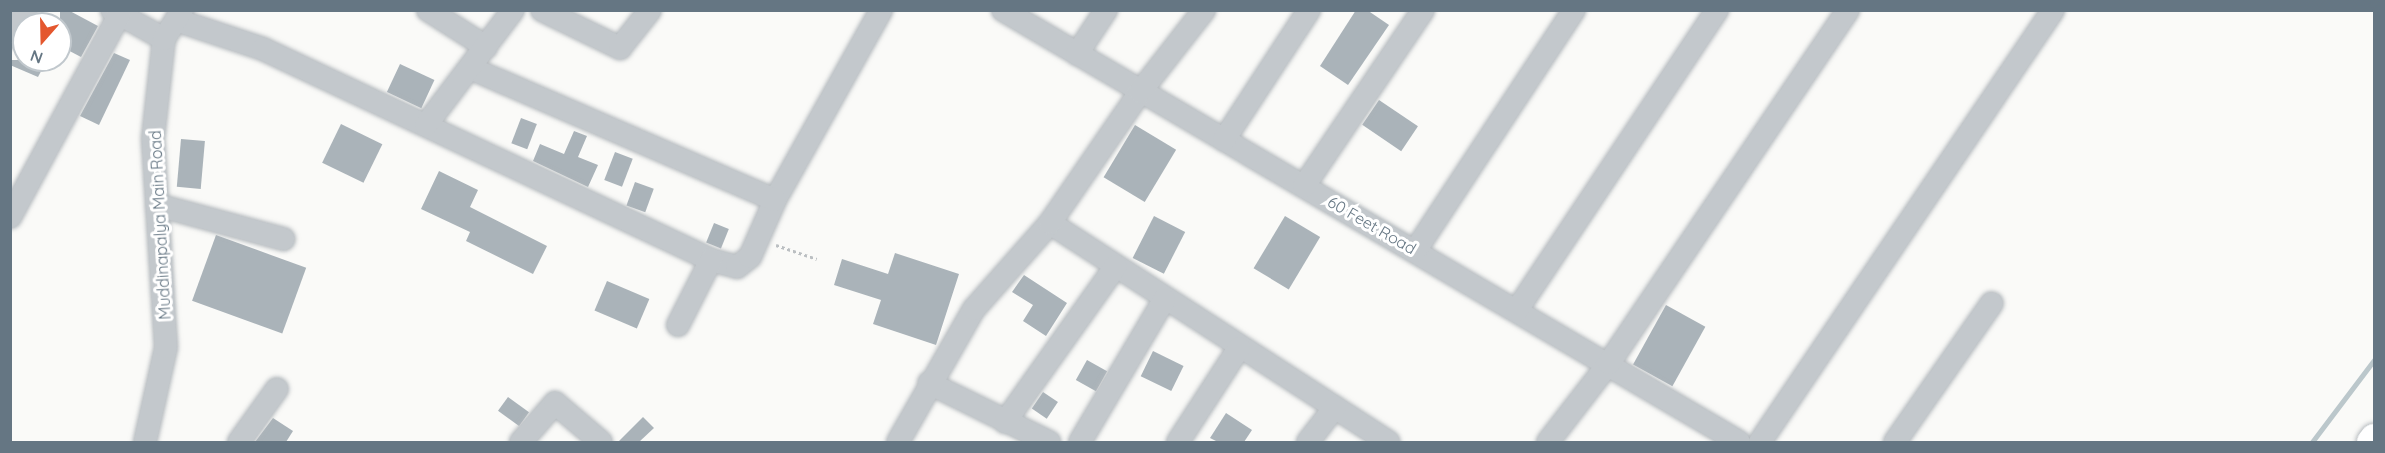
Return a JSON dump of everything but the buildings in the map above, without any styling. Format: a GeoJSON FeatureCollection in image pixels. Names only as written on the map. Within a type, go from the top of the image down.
{"type":"FeatureCollection","features":[{"type":"Feature","properties":{"kind":"main road"},"geometry":{"type":"LineString","coordinates":[[2371,442],[2374,438]]}},
{"type":"Feature","properties":{"kind":"street"},"geometry":{"type":"LineString","coordinates":[[10,37],[26,10]]}},
{"type":"Feature","properties":{"kind":"street"},"geometry":{"type":"LineString","coordinates":[[428,10],[486,47]]}},
{"type":"Feature","properties":{"kind":"street"},"geometry":{"type":"LineString","coordinates":[[426,125],[513,10]]}},
{"type":"Feature","properties":{"kind":"street"},"geometry":{"type":"LineString","coordinates":[[542,10],[620,48],[650,10]]}},
{"type":"Feature","properties":{"kind":"street"},"geometry":{"type":"LineString","coordinates":[[179,15],[263,49],[711,260],[737,267],[750,256],[775,200],[881,10]]}},
{"type":"Feature","properties":{"kind":"street","name":"60 Feet Road"},"geometry":{"type":"LineString","coordinates":[[1003,10],[1140,93],[1609,363],[1739,442]]}},
{"type":"Feature","properties":{"kind":"street"},"geometry":{"type":"LineString","coordinates":[[1077,54],[1106,10]]}},
{"type":"Feature","properties":{"kind":"street"},"geometry":{"type":"LineString","coordinates":[[897,442],[974,309],[1050,223],[1140,93],[1204,10]]}},
{"type":"Feature","properties":{"kind":"street"},"geometry":{"type":"LineString","coordinates":[[1224,140],[1309,10]]}},
{"type":"Feature","properties":{"kind":"street"},"geometry":{"type":"LineString","coordinates":[[1304,186],[1423,10]]}},
{"type":"Feature","properties":{"kind":"street"},"geometry":{"type":"LineString","coordinates":[[1415,250],[1574,10]]}},
{"type":"Feature","properties":{"kind":"street"},"geometry":{"type":"LineString","coordinates":[[1517,310],[1717,10]]}},
{"type":"Feature","properties":{"kind":"street"},"geometry":{"type":"LineString","coordinates":[[1548,442],[1609,363],[1848,10]]}},
{"type":"Feature","properties":{"kind":"street"},"geometry":{"type":"LineString","coordinates":[[1760,442],[2053,10]]}},
{"type":"Feature","properties":{"kind":"street"},"geometry":{"type":"LineString","coordinates":[[10,217],[116,13],[164,39]]}},
{"type":"Feature","properties":{"kind":"street","name":"Muddinapalya Main Road"},"geometry":{"type":"LineString","coordinates":[[145,442],[166,347],[153,138],[164,39],[179,15]]}},
{"type":"Feature","properties":{"kind":"street"},"geometry":{"type":"LineString","coordinates":[[470,68],[775,200]]}},
{"type":"Feature","properties":{"kind":"street"},"geometry":{"type":"LineString","coordinates":[[157,205],[283,239]]}},
{"type":"Feature","properties":{"kind":"street"},"geometry":{"type":"LineString","coordinates":[[1050,223],[1164,300],[1335,406],[1388,442]]}},
{"type":"Feature","properties":{"kind":"street"},"geometry":{"type":"LineString","coordinates":[[678,325],[711,260]]}},
{"type":"Feature","properties":{"kind":"street"},"geometry":{"type":"LineString","coordinates":[[1005,422],[1116,266]]}},
{"type":"Feature","properties":{"kind":"street"},"geometry":{"type":"LineString","coordinates":[[1080,442],[1164,300]]}},
{"type":"Feature","properties":{"kind":"street"},"geometry":{"type":"LineString","coordinates":[[1895,442],[1992,303]]}},
{"type":"Feature","properties":{"kind":"street"},"geometry":{"type":"LineString","coordinates":[[1178,442],[1239,348]]}},
{"type":"Feature","properties":{"kind":"street"},"geometry":{"type":"LineString","coordinates":[[930,383],[1049,442]]}},
{"type":"Feature","properties":{"kind":"street"},"geometry":{"type":"LineString","coordinates":[[240,442],[277,389]]}},
{"type":"Feature","properties":{"kind":"street"},"geometry":{"type":"LineString","coordinates":[[521,442],[555,404],[601,442]]}},
{"type":"Feature","properties":{"kind":"street"},"geometry":{"type":"LineString","coordinates":[[1308,442],[1335,406]]}},
{"type":"Feature","properties":{"kind":"path"},"geometry":{"type":"LineString","coordinates":[[757,238],[817,259]]}},
{"type":"Feature","properties":{"kind":"waterway"},"geometry":{"type":"LineString","coordinates":[[2312,442],[2374,360]]}}]}
